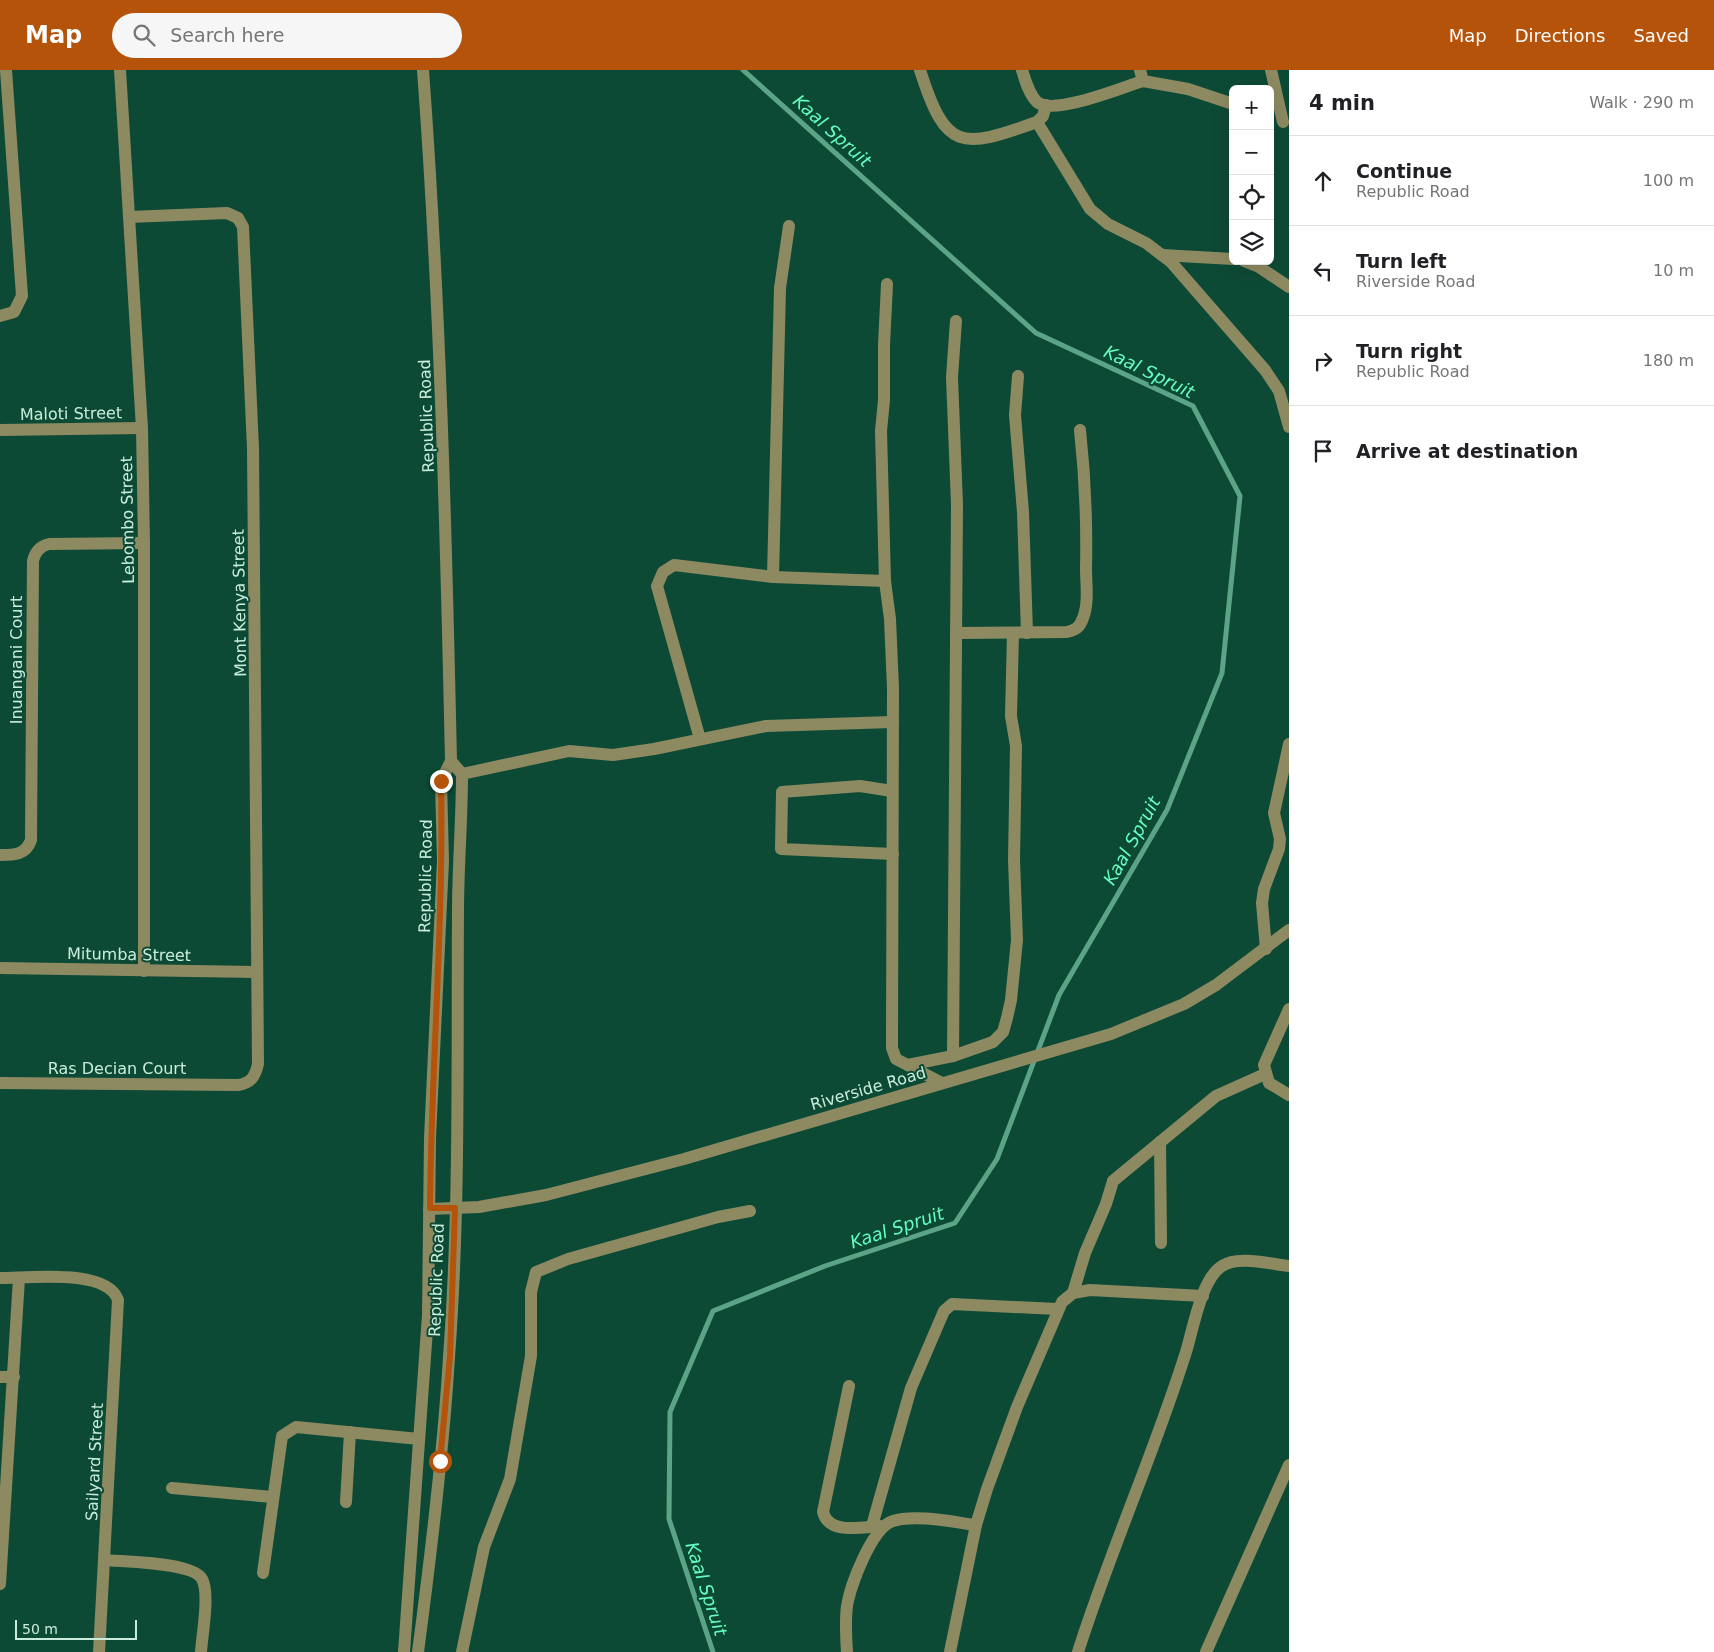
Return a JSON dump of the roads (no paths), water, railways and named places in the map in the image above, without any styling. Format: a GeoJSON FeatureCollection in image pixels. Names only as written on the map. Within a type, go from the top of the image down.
{"type":"FeatureCollection","features":[{"type":"Feature","properties":{"kind":"street"},"geometry":{"type":"LineString","coordinates":[[0,316],[14,312],[22,296],[6,70]]}},
{"type":"Feature","properties":{"kind":"street","name":"Lebombo Street"},"geometry":{"type":"LineString","coordinates":[[120,70],[142,428],[144,543],[144,971]]}},
{"type":"Feature","properties":{"kind":"street","name":"Republic Road"},"geometry":{"type":"LineString","coordinates":[[404,1652],[428,1315],[430,1138],[442,871],[441,781],[451,761],[442,384],[435,242],[423,70]]}},
{"type":"Feature","properties":{"kind":"street"},"geometry":{"type":"LineString","coordinates":[[920,70],[938,119],[954,136],[964,140],[979,139],[1037,122],[1043,116],[1046,106]]}},
{"type":"Feature","properties":{"kind":"street"},"geometry":{"type":"LineString","coordinates":[[1022,70],[1032,95],[1038,102],[1046,106],[1065,104],[1142,76],[1229,103]]}},
{"type":"Feature","properties":{"kind":"street"},"geometry":{"type":"LineString","coordinates":[[1271,70],[1286,123]]}},
{"type":"Feature","properties":{"kind":"street"},"geometry":{"type":"LineString","coordinates":[[1274,119],[1286,123]]}},
{"type":"Feature","properties":{"kind":"street"},"geometry":{"type":"LineString","coordinates":[[1037,122],[1090,209],[1108,224],[1146,243],[1162,255],[1264,370],[1278,391],[1289,426]]}},
{"type":"Feature","properties":{"kind":"street","name":"Mont Kenya Street"},"geometry":{"type":"LineString","coordinates":[[129,218],[227,213],[238,218],[243,227],[253,458],[256,1073],[249,1082],[234,1085]]}},
{"type":"Feature","properties":{"kind":"street"},"geometry":{"type":"LineString","coordinates":[[773,577],[780,288],[788,226]]}},
{"type":"Feature","properties":{"kind":"street"},"geometry":{"type":"LineString","coordinates":[[1162,255],[1229,259]]}},
{"type":"Feature","properties":{"kind":"street"},"geometry":{"type":"LineString","coordinates":[[1254,265],[1289,286]]}},
{"type":"Feature","properties":{"kind":"street"},"geometry":{"type":"LineString","coordinates":[[887,284],[884,400],[881,431],[885,581],[890,619],[892,722],[892,1048],[896,1059],[942,1083]]}},
{"type":"Feature","properties":{"kind":"street"},"geometry":{"type":"LineString","coordinates":[[953,1056],[956,438],[952,377],[956,321]]}},
{"type":"Feature","properties":{"kind":"street"},"geometry":{"type":"LineString","coordinates":[[1018,376],[1015,415],[1023,512],[1027,633]]}},
{"type":"Feature","properties":{"kind":"street","name":"Maloti Street"},"geometry":{"type":"LineString","coordinates":[[0,430],[142,428]]}},
{"type":"Feature","properties":{"kind":"street"},"geometry":{"type":"LineString","coordinates":[[956,633],[1027,633],[1076,630],[1084,616],[1086,602],[1087,534],[1085,472],[1080,430]]}},
{"type":"Feature","properties":{"kind":"street","name":"Inuangani Court"},"geometry":{"type":"LineString","coordinates":[[0,855],[22,853],[28,847],[31,840],[33,561],[36,553],[42,547],[49,544],[144,543]]}},
{"type":"Feature","properties":{"kind":"street"},"geometry":{"type":"LineString","coordinates":[[700,739],[657,586],[663,572],[674,565],[773,577],[885,581]]}},
{"type":"Feature","properties":{"kind":"street"},"geometry":{"type":"LineString","coordinates":[[908,1065],[953,1056],[993,1042],[1003,1032],[1011,1000],[1017,940],[1014,860],[1016,746],[1011,716],[1013,632]]}},
{"type":"Feature","properties":{"kind":"street"},"geometry":{"type":"LineString","coordinates":[[451,761],[462,774],[569,751],[613,755],[790,723],[892,722]]}},
{"type":"Feature","properties":{"kind":"street"},"geometry":{"type":"LineString","coordinates":[[1266,949],[1262,903],[1264,890],[1279,849],[1280,839],[1274,813],[1289,744]]}},
{"type":"Feature","properties":{"kind":"street","name":"Republic Road"},"geometry":{"type":"LineString","coordinates":[[418,1652],[449,1365],[455,1208],[458,909],[462,774]]}},
{"type":"Feature","properties":{"kind":"street"},"geometry":{"type":"LineString","coordinates":[[892,791],[860,786],[782,792],[781,849],[893,854]]}},
{"type":"Feature","properties":{"kind":"street","name":"Riverside Road"},"geometry":{"type":"LineString","coordinates":[[430,1208],[494,1205],[546,1195],[684,1159],[1111,1034],[1184,1004],[1216,985],[1289,930]]}},
{"type":"Feature","properties":{"kind":"street","name":"Mitumba Street"},"geometry":{"type":"LineString","coordinates":[[0,968],[257,972]]}},
{"type":"Feature","properties":{"kind":"street"},"geometry":{"type":"LineString","coordinates":[[1289,1009],[1264,1065],[1269,1083],[1289,1095]]}},
{"type":"Feature","properties":{"kind":"street"},"geometry":{"type":"LineString","coordinates":[[1073,1294],[1085,1253],[1106,1204],[1113,1181],[1216,1096],[1265,1074]]}},
{"type":"Feature","properties":{"kind":"street","name":"Ras Decian Court"},"geometry":{"type":"LineString","coordinates":[[0,1083],[234,1085]]}},
{"type":"Feature","properties":{"kind":"street"},"geometry":{"type":"LineString","coordinates":[[1160,1142],[1162,1243]]}},
{"type":"Feature","properties":{"kind":"street"},"geometry":{"type":"LineString","coordinates":[[463,1652],[484,1547],[510,1479],[531,1356],[531,1292],[536,1272],[568,1259],[718,1217],[750,1211]]}},
{"type":"Feature","properties":{"kind":"street"},"geometry":{"type":"LineString","coordinates":[[1078,1652],[1180,1372],[1203,1296],[1215,1272],[1228,1263],[1245,1262],[1289,1266]]}},
{"type":"Feature","properties":{"kind":"street"},"geometry":{"type":"LineString","coordinates":[[0,1278],[19,1278],[0,1584]]}},
{"type":"Feature","properties":{"kind":"street","name":"Sailyard Street"},"geometry":{"type":"LineString","coordinates":[[19,1278],[84,1278],[101,1282],[116,1295],[119,1307],[99,1652]]}},
{"type":"Feature","properties":{"kind":"street"},"geometry":{"type":"LineString","coordinates":[[950,1652],[976,1525],[1000,1452],[1057,1309],[1062,1302],[1073,1294],[1098,1290],[1203,1296]]}},
{"type":"Feature","properties":{"kind":"street"},"geometry":{"type":"LineString","coordinates":[[847,1652],[846,1626],[849,1593],[872,1542],[911,1388],[940,1318],[947,1307],[958,1304],[991,1308],[1057,1309]]}},
{"type":"Feature","properties":{"kind":"street"},"geometry":{"type":"LineString","coordinates":[[0,1377],[14,1377]]}},
{"type":"Feature","properties":{"kind":"street"},"geometry":{"type":"LineString","coordinates":[[849,1386],[823,1512],[825,1520],[832,1526],[877,1526],[890,1521],[910,1518],[976,1525]]}},
{"type":"Feature","properties":{"kind":"street"},"geometry":{"type":"LineString","coordinates":[[263,1573],[272,1497],[282,1436],[287,1430],[296,1427],[419,1439]]}},
{"type":"Feature","properties":{"kind":"street"},"geometry":{"type":"LineString","coordinates":[[346,1502],[350,1432]]}},
{"type":"Feature","properties":{"kind":"street"},"geometry":{"type":"LineString","coordinates":[[1206,1652],[1289,1465]]}},
{"type":"Feature","properties":{"kind":"street"},"geometry":{"type":"LineString","coordinates":[[172,1488],[272,1497]]}},
{"type":"Feature","properties":{"kind":"street"},"geometry":{"type":"LineString","coordinates":[[105,1560],[182,1568],[199,1575],[202,1579],[204,1594],[201,1652]]}},
{"type":"Feature","properties":{"kind":"waterway","name":"Kaal Spruit"},"geometry":{"type":"LineString","coordinates":[[713,1652],[669,1519],[670,1412],[713,1311],[825,1266],[955,1223],[997,1159],[1059,995],[1167,810],[1222,673],[1240,496],[1193,406],[1036,333],[743,70]]}}]}
